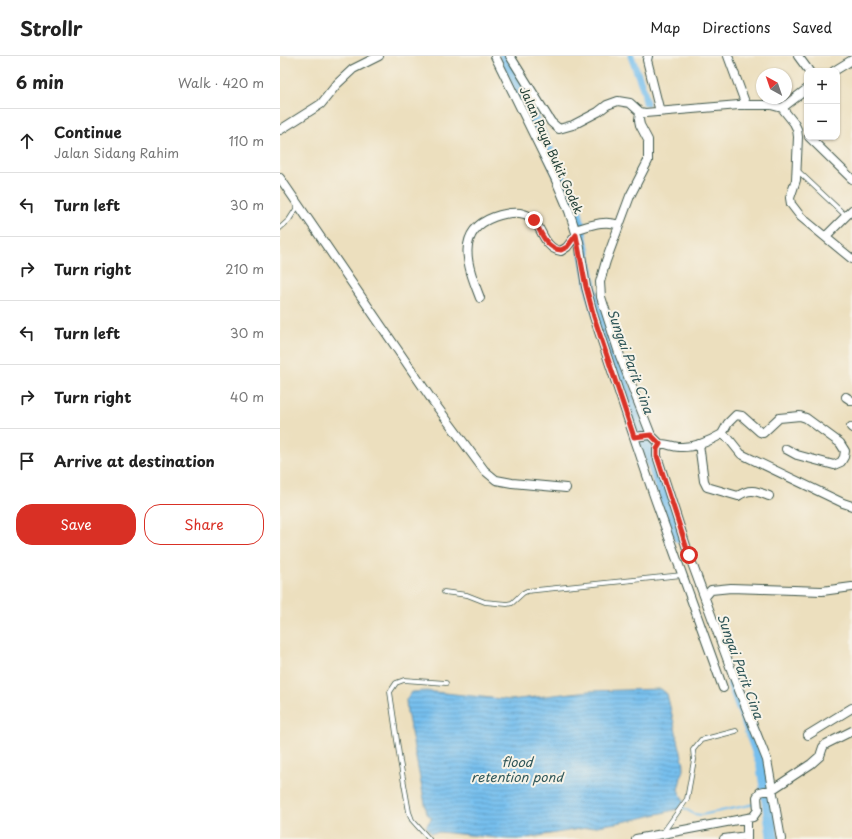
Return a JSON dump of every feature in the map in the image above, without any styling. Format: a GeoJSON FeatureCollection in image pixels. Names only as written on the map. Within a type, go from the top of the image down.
{"type":"FeatureCollection","features":[{"type":"Feature","properties":{"kind":"street"},"geometry":{"type":"LineString","coordinates":[[280,130],[321,104],[337,84],[353,69],[379,56]]}},
{"type":"Feature","properties":{"kind":"street","name":"Jalan Paya Bukit Godek"},"geometry":{"type":"LineString","coordinates":[[495,56],[579,230],[586,287],[594,317],[682,575],[723,688]]}},
{"type":"Feature","properties":{"kind":"street"},"geometry":{"type":"LineString","coordinates":[[510,56],[551,122],[559,129],[573,125],[598,112],[607,105],[618,101],[630,103],[640,112],[660,112],[746,105],[771,105],[782,108],[794,123],[797,129],[798,137],[796,180],[790,198],[791,204],[801,217],[851,257]]}},
{"type":"Feature","properties":{"kind":"street"},"geometry":{"type":"LineString","coordinates":[[648,56],[647,60],[660,112]]}},
{"type":"Feature","properties":{"kind":"street"},"geometry":{"type":"LineString","coordinates":[[728,56],[746,105]]}},
{"type":"Feature","properties":{"kind":"street"},"geometry":{"type":"LineString","coordinates":[[798,56],[807,68]]}},
{"type":"Feature","properties":{"kind":"street"},"geometry":{"type":"LineString","coordinates":[[839,68],[852,60]]}},
{"type":"Feature","properties":{"kind":"street"},"geometry":{"type":"LineString","coordinates":[[782,108],[804,91]]}},
{"type":"Feature","properties":{"kind":"street"},"geometry":{"type":"LineString","coordinates":[[640,112],[640,124],[648,140],[648,161],[616,224],[600,282],[601,297],[620,356],[655,439],[657,456],[704,597],[767,760],[781,839]]}},
{"type":"Feature","properties":{"kind":"street"},"geometry":{"type":"LineString","coordinates":[[797,129],[804,133]]}},
{"type":"Feature","properties":{"kind":"street"},"geometry":{"type":"LineString","coordinates":[[812,140],[852,179]]}},
{"type":"Feature","properties":{"kind":"street"},"geometry":{"type":"LineString","coordinates":[[280,178],[432,400],[484,470],[496,480],[566,488]]}},
{"type":"Feature","properties":{"kind":"street"},"geometry":{"type":"LineString","coordinates":[[826,236],[849,213]]}},
{"type":"Feature","properties":{"kind":"street"},"geometry":{"type":"LineString","coordinates":[[480,298],[468,260],[467,249],[469,240],[474,231],[490,219],[502,214],[525,214],[534,220],[546,242],[551,248],[556,250],[561,250],[567,247],[579,230],[594,223],[616,224]]}},
{"type":"Feature","properties":{"kind":"street"},"geometry":{"type":"LineString","coordinates":[[635,437],[655,439],[671,446],[681,447],[699,444],[722,434],[728,423],[736,415],[742,416],[763,433],[779,418],[800,416],[806,418],[840,443],[845,451],[841,462],[834,465],[797,455],[786,449]]}},
{"type":"Feature","properties":{"kind":"street"},"geometry":{"type":"LineString","coordinates":[[722,434],[729,439],[740,454],[852,506]]}},
{"type":"Feature","properties":{"kind":"street"},"geometry":{"type":"LineString","coordinates":[[699,444],[704,481],[707,487],[738,496],[744,492],[753,490],[769,496]]}},
{"type":"Feature","properties":{"kind":"street"},"geometry":{"type":"LineString","coordinates":[[704,597],[711,590],[731,588],[822,591],[852,587]]}},
{"type":"Feature","properties":{"kind":"street"},"geometry":{"type":"LineString","coordinates":[[808,735],[852,708]]}},
{"type":"Feature","properties":{"kind":"street"},"geometry":{"type":"LineString","coordinates":[[636,839],[753,817],[758,810],[757,794],[761,791],[772,789],[811,764],[820,756],[823,747],[826,744],[852,731]]}},
{"type":"Feature","properties":{"kind":"street"},"geometry":{"type":"LineString","coordinates":[[724,839],[747,838],[747,819]]}},
{"type":"Feature","properties":{"kind":"lane"},"geometry":{"type":"LineString","coordinates":[[796,168],[849,213]]}},
{"type":"Feature","properties":{"kind":"lane"},"geometry":{"type":"LineString","coordinates":[[280,228],[289,220],[298,206]]}},
{"type":"Feature","properties":{"kind":"lane"},"geometry":{"type":"LineString","coordinates":[[444,592],[467,595],[485,602],[507,604],[512,603],[527,591],[682,575]]}},
{"type":"Feature","properties":{"kind":"lane"},"geometry":{"type":"LineString","coordinates":[[429,839],[412,820],[409,812],[390,692],[396,683],[404,680],[446,683]]}},
{"type":"Feature","properties":{"kind":"lane"},"geometry":{"type":"LineString","coordinates":[[662,834],[687,799],[694,760],[693,750],[701,740],[736,731]]}},
{"type":"Feature","properties":{"kind":"water","name":"flood retention pond"},"geometry":{"type":"Polygon","coordinates":[[[661,689],[667,694],[684,765],[678,790],[684,801],[678,809],[633,820],[520,839],[440,832],[431,833],[426,826],[432,818],[427,814],[407,712],[406,700],[411,692],[426,691],[510,700],[590,691],[661,689]]]}},
{"type":"Feature","properties":{"kind":"waterway","name":"Sungai Parit Cina"},"geometry":{"type":"LineString","coordinates":[[505,56],[577,214],[593,299],[679,537]]}},
{"type":"Feature","properties":{"kind":"waterway"},"geometry":{"type":"LineString","coordinates":[[631,56],[644,91],[646,103]]}},
{"type":"Feature","properties":{"kind":"waterway","name":"Sungai Parit Cina"},"geometry":{"type":"LineString","coordinates":[[733,684],[762,764],[773,839]]}},
{"type":"Feature","properties":{"kind":"waterway"},"geometry":{"type":"LineString","coordinates":[[682,807],[694,814],[701,815],[755,804]]}},
{"type":"Feature","properties":{"kind":"waterway"},"geometry":{"type":"LineString","coordinates":[[417,839],[421,836]]}},
{"type":"Feature","properties":{"kind":"route"},"geometry":{"type":"LineString","coordinates":[[534,220],[546,242],[551,248],[556,250],[561,250],[567,247],[576,235],[579,242],[586,287],[594,317],[628,422],[634,437],[651,435],[660,444],[657,449],[657,456],[689,555]]}}]}
